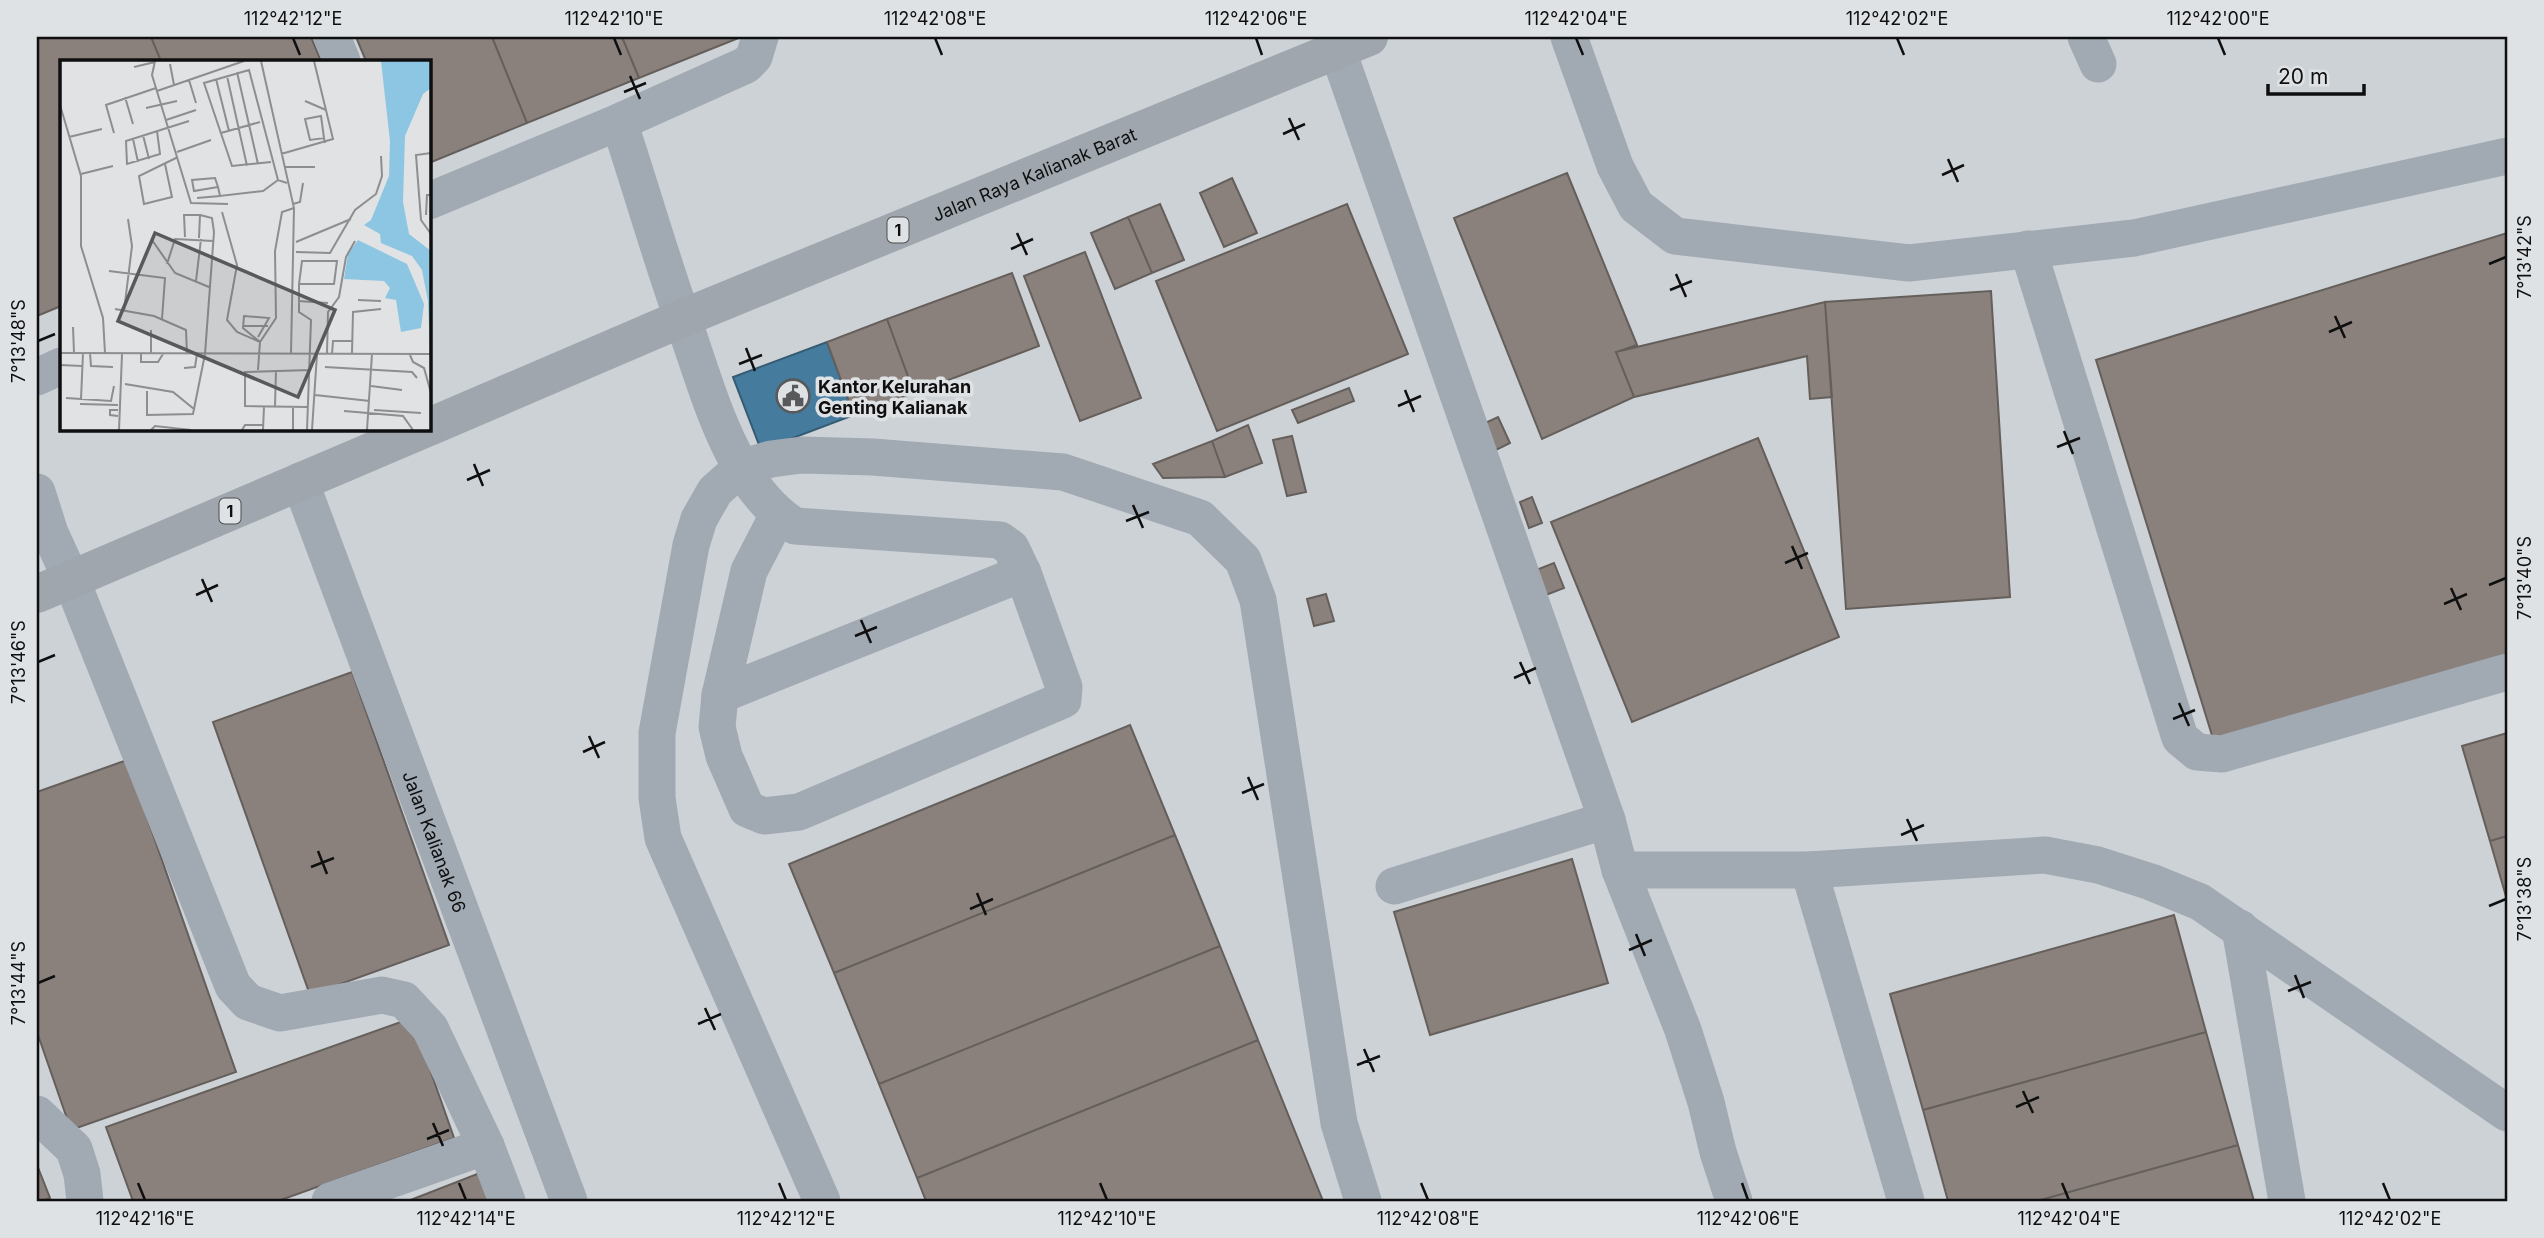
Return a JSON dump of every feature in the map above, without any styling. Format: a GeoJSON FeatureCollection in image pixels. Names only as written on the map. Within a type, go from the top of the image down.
{"type":"FeatureCollection","features":[{"type":"Feature","properties":{"kind":"highway","name":"Jalan Raya Kalianak Barat"},"geometry":{"type":"LineString","coordinates":[[430,427],[682,318],[1346,42]]}},
{"type":"Feature","properties":{"kind":"highway","name":"1"},"geometry":{"type":"LineString","coordinates":[[37,594],[422,430]]}},
{"type":"Feature","properties":{"kind":"lane"},"geometry":{"type":"LineString","coordinates":[[332,37],[342,60]]}},
{"type":"Feature","properties":{"kind":"lane"},"geometry":{"type":"LineString","coordinates":[[430,201],[747,65],[759,46],[760,37]]}},
{"type":"Feature","properties":{"kind":"lane"},"geometry":{"type":"LineString","coordinates":[[1569,37],[1615,166],[1636,206],[1675,236],[1909,263],[2134,238],[2507,156]]}},
{"type":"Feature","properties":{"kind":"lane"},"geometry":{"type":"LineString","coordinates":[[1346,42],[1607,820],[1620,870],[1683,1030],[1734,1201]]}},
{"type":"Feature","properties":{"kind":"lane"},"geometry":{"type":"LineString","coordinates":[[619,122],[667,276],[716,418],[741,468],[778,515],[795,526],[1000,540],[1011,548],[1023,573],[1064,687],[1063,700],[799,812],[764,816],[747,809],[721,747],[717,727],[720,695],[749,571],[778,515]]}},
{"type":"Feature","properties":{"kind":"lane"},"geometry":{"type":"LineString","coordinates":[[2028,249],[2180,738],[2197,752],[2222,754],[2507,672]]}},
{"type":"Feature","properties":{"kind":"lane"},"geometry":{"type":"LineString","coordinates":[[37,377],[60,366]]}},
{"type":"Feature","properties":{"kind":"lane"},"geometry":{"type":"LineString","coordinates":[[822,1201],[663,838],[657,799],[657,733],[691,545],[699,519],[715,491],[741,468],[771,459],[802,455],[873,457],[1063,472],[1200,518],[1244,560],[1258,600],[1339,1123],[1363,1201]]}},
{"type":"Feature","properties":{"kind":"lane","name":"Jalan Kalianak 66"},"geometry":{"type":"LineString","coordinates":[[300,481],[569,1201]]}},
{"type":"Feature","properties":{"kind":"lane"},"geometry":{"type":"LineString","coordinates":[[37,492],[50,533],[71,579],[233,986],[248,1002],[280,1013],[382,995],[404,1000],[430,1028],[486,1146],[507,1201]]}},
{"type":"Feature","properties":{"kind":"lane"},"geometry":{"type":"LineString","coordinates":[[720,695],[1023,573]]}},
{"type":"Feature","properties":{"kind":"lane"},"geometry":{"type":"LineString","coordinates":[[1394,886],[1607,820]]}},
{"type":"Feature","properties":{"kind":"lane"},"geometry":{"type":"LineString","coordinates":[[1620,870],[1809,870],[2045,855],[2098,866],[2151,882],[2200,902],[2507,1114]]}},
{"type":"Feature","properties":{"kind":"lane"},"geometry":{"type":"LineString","coordinates":[[1809,870],[1906,1201]]}},
{"type":"Feature","properties":{"kind":"lane"},"geometry":{"type":"LineString","coordinates":[[2240,928],[2287,1201]]}},
{"type":"Feature","properties":{"kind":"lane"},"geometry":{"type":"LineString","coordinates":[[37,1114],[74,1149],[82,1174],[85,1201]]}},
{"type":"Feature","properties":{"kind":"lane"},"geometry":{"type":"LineString","coordinates":[[330,1201],[486,1146]]}},
{"type":"Feature","properties":{"kind":"shaded area"},"geometry":{"type":"Polygon","coordinates":[[[37,37],[2507,37],[2507,1201],[37,1201],[37,37]]]}},
{"type":"Feature","properties":{"kind":"building: Publik","name":"Kantor Kelurahan Genting Kalianak"},"geometry":{"type":"Polygon","coordinates":[[[827,342],[854,415],[761,450],[733,377],[827,342]]]}},
{"type":"Feature","properties":{"kind":"building: Industri"},"geometry":{"type":"Polygon","coordinates":[[[37,37],[151,37],[161,60],[60,60],[60,306],[37,316],[37,37]]]}},
{"type":"Feature","properties":{"kind":"building: Industri"},"geometry":{"type":"Polygon","coordinates":[[[151,37],[311,37],[321,60],[161,60],[151,37]]]}},
{"type":"Feature","properties":{"kind":"building: Industri"},"geometry":{"type":"Polygon","coordinates":[[[356,37],[492,37],[527,123],[430,163],[430,60],[366,60],[356,37]]]}},
{"type":"Feature","properties":{"kind":"building: Industri"},"geometry":{"type":"Polygon","coordinates":[[[492,37],[622,37],[639,78],[527,123],[492,37]]]}},
{"type":"Feature","properties":{"kind":"building: Industri"},"geometry":{"type":"Polygon","coordinates":[[[622,37],[741,37],[639,78],[622,37]]]}},
{"type":"Feature","properties":{"kind":"building: Industri"},"geometry":{"type":"Polygon","coordinates":[[[1567,173],[1637,345],[1616,352],[1634,397],[1542,439],[1454,218],[1567,173]]]}},
{"type":"Feature","properties":{"kind":"building: Industri"},"geometry":{"type":"Polygon","coordinates":[[[1232,178],[1257,233],[1224,247],[1200,193],[1232,178]]]}},
{"type":"Feature","properties":{"kind":"building: Industri"},"geometry":{"type":"Polygon","coordinates":[[[1160,204],[1184,260],[1152,273],[1128,217],[1160,204]]]}},
{"type":"Feature","properties":{"kind":"building: Industri"},"geometry":{"type":"Polygon","coordinates":[[[1347,204],[1408,354],[1217,431],[1156,281],[1347,204]]]}},
{"type":"Feature","properties":{"kind":"building: Industri"},"geometry":{"type":"Polygon","coordinates":[[[1128,217],[1152,273],[1115,289],[1091,233],[1128,217]]]}},
{"type":"Feature","properties":{"kind":"building: Industri"},"geometry":{"type":"Polygon","coordinates":[[[2507,233],[2507,654],[2215,745],[2096,360],[2507,233]]]}},
{"type":"Feature","properties":{"kind":"building: Industri"},"geometry":{"type":"Polygon","coordinates":[[[1085,252],[1141,398],[1080,421],[1024,276],[1085,252]]]}},
{"type":"Feature","properties":{"kind":"building: Industri"},"geometry":{"type":"Polygon","coordinates":[[[1012,273],[1039,346],[914,393],[887,319],[1012,273]]]}},
{"type":"Feature","properties":{"kind":"building: Industri"},"geometry":{"type":"Polygon","coordinates":[[[1991,291],[2010,597],[1846,609],[1825,302],[1991,291]]]}},
{"type":"Feature","properties":{"kind":"building: Industri"},"geometry":{"type":"Polygon","coordinates":[[[1825,302],[1832,397],[1810,399],[1807,356],[1634,397],[1616,352],[1825,302]]]}},
{"type":"Feature","properties":{"kind":"building: Industri"},"geometry":{"type":"Polygon","coordinates":[[[887,319],[914,393],[854,415],[827,342],[887,319]]]}},
{"type":"Feature","properties":{"kind":"building: Industri"},"geometry":{"type":"Polygon","coordinates":[[[1349,388],[1354,401],[1298,423],[1292,410],[1349,388]]]}},
{"type":"Feature","properties":{"kind":"building: Industri"},"geometry":{"type":"Polygon","coordinates":[[[1498,417],[1510,443],[1496,450],[1483,424],[1498,417]]]}},
{"type":"Feature","properties":{"kind":"building: Industri"},"geometry":{"type":"Polygon","coordinates":[[[1248,425],[1262,463],[1225,477],[1212,441],[1248,425]]]}},
{"type":"Feature","properties":{"kind":"building: Industri"},"geometry":{"type":"Polygon","coordinates":[[[1292,436],[1306,492],[1287,496],[1273,440],[1292,436]]]}},
{"type":"Feature","properties":{"kind":"building: Industri"},"geometry":{"type":"Polygon","coordinates":[[[1758,438],[1839,637],[1632,722],[1551,522],[1758,438]]]}},
{"type":"Feature","properties":{"kind":"building: Industri"},"geometry":{"type":"Polygon","coordinates":[[[1212,441],[1225,477],[1163,478],[1153,464],[1212,441]]]}},
{"type":"Feature","properties":{"kind":"building: Industri"},"geometry":{"type":"Polygon","coordinates":[[[1532,497],[1542,523],[1529,528],[1520,502],[1532,497]]]}},
{"type":"Feature","properties":{"kind":"building: Industri"},"geometry":{"type":"Polygon","coordinates":[[[1554,563],[1564,588],[1546,595],[1536,570],[1554,563]]]}},
{"type":"Feature","properties":{"kind":"building: Industri"},"geometry":{"type":"Polygon","coordinates":[[[1326,594],[1334,621],[1314,626],[1307,599],[1326,594]]]}},
{"type":"Feature","properties":{"kind":"building: Industri"},"geometry":{"type":"Polygon","coordinates":[[[352,672],[449,945],[310,995],[213,722],[352,672]]]}},
{"type":"Feature","properties":{"kind":"building: Industri"},"geometry":{"type":"Polygon","coordinates":[[[1130,725],[1175,835],[834,973],[789,864],[1130,725]]]}},
{"type":"Feature","properties":{"kind":"building: Industri"},"geometry":{"type":"Polygon","coordinates":[[[2507,733],[2507,836],[2490,841],[2462,746],[2507,733]]]}},
{"type":"Feature","properties":{"kind":"building: Industri"},"geometry":{"type":"Polygon","coordinates":[[[127,760],[236,1072],[71,1130],[37,1032],[37,792],[127,760]]]}},
{"type":"Feature","properties":{"kind":"building: Industri"},"geometry":{"type":"Polygon","coordinates":[[[1175,835],[1220,946],[879,1084],[834,973],[1175,835]]]}},
{"type":"Feature","properties":{"kind":"building: Industri"},"geometry":{"type":"Polygon","coordinates":[[[2507,836],[2507,900],[2490,841],[2507,836]]]}},
{"type":"Feature","properties":{"kind":"building: Industri"},"geometry":{"type":"Polygon","coordinates":[[[1572,859],[1608,983],[1430,1035],[1394,912],[1572,859]]]}},
{"type":"Feature","properties":{"kind":"building: Industri"},"geometry":{"type":"Polygon","coordinates":[[[2174,915],[2206,1032],[1923,1110],[1890,994],[2174,915]]]}},
{"type":"Feature","properties":{"kind":"building: Industri"},"geometry":{"type":"Polygon","coordinates":[[[1220,946],[1258,1040],[917,1178],[879,1084],[1220,946]]]}},
{"type":"Feature","properties":{"kind":"building: Industri"},"geometry":{"type":"Polygon","coordinates":[[[412,1018],[454,1138],[278,1201],[133,1201],[106,1127],[412,1018]]]}},
{"type":"Feature","properties":{"kind":"building: Industri"},"geometry":{"type":"Polygon","coordinates":[[[2206,1032],[2238,1145],[2037,1201],[1948,1201],[1923,1110],[2206,1032]]]}},
{"type":"Feature","properties":{"kind":"building: Industri"},"geometry":{"type":"Polygon","coordinates":[[[1258,1040],[1323,1201],[926,1201],[917,1178],[1258,1040]]]}},
{"type":"Feature","properties":{"kind":"building: Industri"},"geometry":{"type":"Polygon","coordinates":[[[2238,1145],[2254,1201],[2037,1201],[2238,1145]]]}},
{"type":"Feature","properties":{"kind":"building: Industri"},"geometry":{"type":"Polygon","coordinates":[[[37,1165],[50,1198],[41,1201],[37,1201],[37,1165]]]}},
{"type":"Feature","properties":{"kind":"building: Industri"},"geometry":{"type":"Polygon","coordinates":[[[490,1169],[503,1201],[408,1201],[490,1169]]]}},
{"type":"Feature","properties":{"kind":"place","name":"Kantor Kelurahan Genting Kalianak"},"geometry":{"type":"Point","coordinates":[793,396]}}]}
